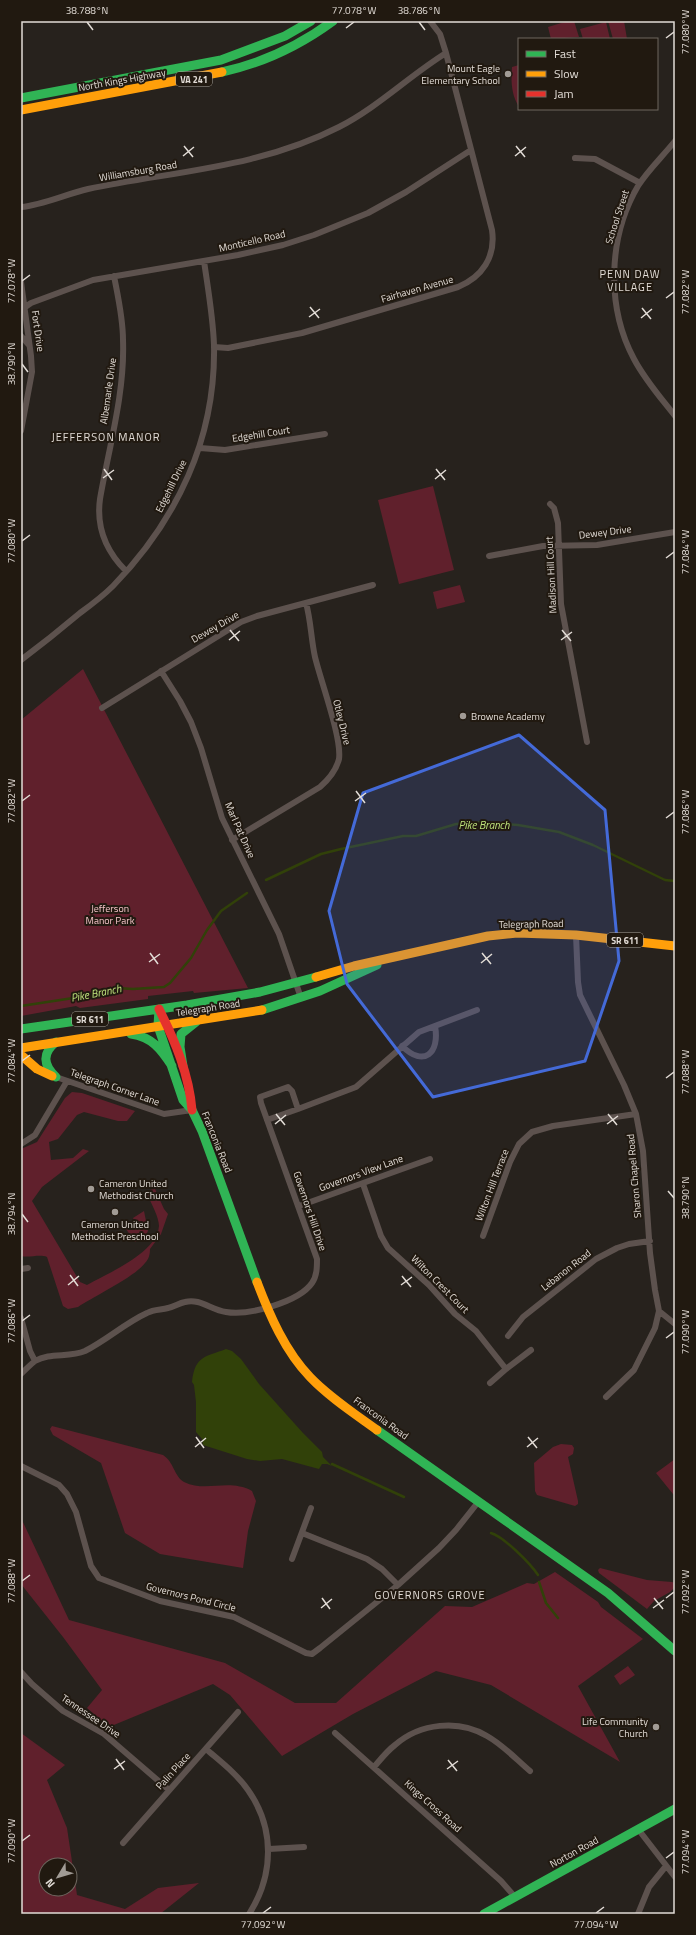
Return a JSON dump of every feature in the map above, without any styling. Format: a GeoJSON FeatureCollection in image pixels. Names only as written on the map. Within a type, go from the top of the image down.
{"type":"FeatureCollection","features":[{"type":"Feature","properties":{"kind":"main road","name":"North Kings Highway"},"geometry":{"type":"LineString","coordinates":[[21,98],[220,60],[285,36],[311,21]]}},
{"type":"Feature","properties":{"kind":"main road","name":"North Kings Highway"},"geometry":{"type":"LineString","coordinates":[[21,110],[211,76],[250,66],[301,44],[333,21]]}},
{"type":"Feature","properties":{"kind":"main road","name":"Telegraph Road"},"geometry":{"type":"LineString","coordinates":[[21,1029],[159,1009],[260,992],[354,966],[488,936],[517,934],[576,935],[675,946]]}},
{"type":"Feature","properties":{"kind":"main road","name":"Telegraph Road"},"geometry":{"type":"LineString","coordinates":[[21,1048],[254,1012],[301,998],[389,959]]}},
{"type":"Feature","properties":{"kind":"main road","name":"Franconia Road"},"geometry":{"type":"LineString","coordinates":[[159,1009],[172,1066],[183,1100],[192,1110],[229,1201],[266,1307],[286,1345],[310,1377],[336,1400],[373,1427],[608,1593],[675,1651]]}},
{"type":"Feature","properties":{"kind":"main road"},"geometry":{"type":"LineString","coordinates":[[183,1066],[180,1047],[181,1034],[198,1020]]}},
{"type":"Feature","properties":{"kind":"main road","name":"Franconia Road"},"geometry":{"type":"LineString","coordinates":[[163,1026],[183,1066],[192,1100],[192,1110]]}},
{"type":"Feature","properties":{"kind":"main road"},"geometry":{"type":"LineString","coordinates":[[95,1036],[128,1034],[144,1036],[158,1045],[172,1066]]}},
{"type":"Feature","properties":{"kind":"main road"},"geometry":{"type":"LineString","coordinates":[[56,1042],[47,1050],[44,1062],[47,1069],[56,1077]]}},
{"type":"Feature","properties":{"kind":"main road"},"geometry":{"type":"LineString","coordinates":[[21,1055],[37,1069],[56,1077]]}},
{"type":"Feature","properties":{"kind":"main road","name":"Norton Road"},"geometry":{"type":"LineString","coordinates":[[484,1914],[675,1809]]}},
{"type":"Feature","properties":{"kind":"street","name":"Fairhaven Avenue"},"geometry":{"type":"LineString","coordinates":[[214,347],[228,348],[302,333],[458,287],[474,279],[482,271],[490,258],[493,238],[446,53],[440,34],[430,21]]}},
{"type":"Feature","properties":{"kind":"street","name":"Williamsburg Road"},"geometry":{"type":"LineString","coordinates":[[21,207],[88,189],[258,159],[288,149],[323,135],[362,114],[446,53]]}},
{"type":"Feature","properties":{"kind":"street","name":"School Street"},"geometry":{"type":"LineString","coordinates":[[675,141],[640,183],[628,209],[615,254],[614,277],[617,308],[621,324],[634,358],[675,416]]}},
{"type":"Feature","properties":{"kind":"street","name":"Monticello Road"},"geometry":{"type":"LineString","coordinates":[[23,308],[93,280],[204,261],[283,245],[368,213],[406,192],[471,150]]}},
{"type":"Feature","properties":{"kind":"street"},"geometry":{"type":"LineString","coordinates":[[575,158],[595,160],[640,183]]}},
{"type":"Feature","properties":{"kind":"street","name":"Edgehill Drive"},"geometry":{"type":"LineString","coordinates":[[21,660],[100,598],[126,572],[146,549],[174,507],[200,448],[210,396],[214,347],[212,311],[204,261]]}},
{"type":"Feature","properties":{"kind":"street","name":"Albemarle Drive"},"geometry":{"type":"LineString","coordinates":[[114,276],[121,314],[123,360],[121,389],[100,499],[98,517],[104,542],[126,572]]}},
{"type":"Feature","properties":{"kind":"street","name":"Fort Drive"},"geometry":{"type":"LineString","coordinates":[[21,282],[32,372],[21,431]]}},
{"type":"Feature","properties":{"kind":"street"},"geometry":{"type":"LineString","coordinates":[[21,336],[30,346]]}},
{"type":"Feature","properties":{"kind":"street","name":"Edgehill Court"},"geometry":{"type":"LineString","coordinates":[[200,448],[225,450],[325,434]]}},
{"type":"Feature","properties":{"kind":"street","name":"Madison Hill Court"},"geometry":{"type":"LineString","coordinates":[[550,504],[557,517],[561,604],[587,742]]}},
{"type":"Feature","properties":{"kind":"street","name":"Dewey Drive"},"geometry":{"type":"LineString","coordinates":[[489,556],[543,546],[597,546],[675,532]]}},
{"type":"Feature","properties":{"kind":"street","name":"Dewey Drive"},"geometry":{"type":"LineString","coordinates":[[102,708],[241,622],[257,616],[373,585]]}},
{"type":"Feature","properties":{"kind":"street","name":"Otley Drive"},"geometry":{"type":"LineString","coordinates":[[232,840],[320,787],[330,778],[338,760],[338,742],[316,658],[311,622],[306,603]]}},
{"type":"Feature","properties":{"kind":"street","name":"Marl Pat Drive"},"geometry":{"type":"LineString","coordinates":[[161,671],[191,722],[201,748],[218,809],[232,840],[280,934],[301,998]]}},
{"type":"Feature","properties":{"kind":"street","name":"Sharon Chapel Road"},"geometry":{"type":"LineString","coordinates":[[576,935],[577,970],[580,995],[624,1085],[636,1114],[643,1151],[650,1241],[659,1311]]}},
{"type":"Feature","properties":{"kind":"street"},"geometry":{"type":"LineString","coordinates":[[267,1120],[356,1087],[419,1032],[477,1010]]}},
{"type":"Feature","properties":{"kind":"street"},"geometry":{"type":"LineString","coordinates":[[402,1046],[415,1056],[429,1054],[436,1042],[435,1026]]}},
{"type":"Feature","properties":{"kind":"street","name":"Telegraph Corner Lane"},"geometry":{"type":"LineString","coordinates":[[56,1077],[164,1114],[192,1110]]}},
{"type":"Feature","properties":{"kind":"street"},"geometry":{"type":"LineString","coordinates":[[21,1144],[35,1135],[67,1081]]}},
{"type":"Feature","properties":{"kind":"street","name":"Governors Hill Drive"},"geometry":{"type":"LineString","coordinates":[[266,1307],[301,1295],[313,1282],[316,1272],[317,1259],[260,1097],[283,1087],[288,1087],[291,1089],[298,1109]]}},
{"type":"Feature","properties":{"kind":"street","name":"Wilton Hill Terrace"},"geometry":{"type":"LineString","coordinates":[[483,1236],[516,1150],[519,1144],[532,1132],[553,1126],[636,1114]]}},
{"type":"Feature","properties":{"kind":"street","name":"Governors View Lane"},"geometry":{"type":"LineString","coordinates":[[298,1206],[430,1159]]}},
{"type":"Feature","properties":{"kind":"street","name":"Wilton Crest Court"},"geometry":{"type":"LineString","coordinates":[[362,1184],[381,1236],[388,1248],[438,1294],[455,1314],[476,1331],[506,1369]]}},
{"type":"Feature","properties":{"kind":"street","name":"Lebanon Road"},"geometry":{"type":"LineString","coordinates":[[508,1336],[523,1317],[596,1259],[617,1248],[629,1244],[650,1241]]}},
{"type":"Feature","properties":{"kind":"street"},"geometry":{"type":"LineString","coordinates":[[21,1374],[35,1361],[45,1358],[78,1354],[155,1309],[168,1309],[185,1302],[196,1301],[224,1312],[238,1313],[266,1307]]}},
{"type":"Feature","properties":{"kind":"street"},"geometry":{"type":"LineString","coordinates":[[606,1397],[634,1370],[655,1328],[659,1311],[675,1324]]}},
{"type":"Feature","properties":{"kind":"street"},"geometry":{"type":"LineString","coordinates":[[21,1318],[30,1351],[35,1361]]}},
{"type":"Feature","properties":{"kind":"street"},"geometry":{"type":"LineString","coordinates":[[490,1383],[531,1350]]}},
{"type":"Feature","properties":{"kind":"street","name":"Governors Pond Circle"},"geometry":{"type":"LineString","coordinates":[[21,1466],[58,1485],[67,1494],[76,1512],[91,1566],[99,1578],[160,1601],[234,1617],[306,1653],[312,1654],[398,1585],[448,1539],[479,1501]]}},
{"type":"Feature","properties":{"kind":"street"},"geometry":{"type":"LineString","coordinates":[[292,1559],[311,1508]]}},
{"type":"Feature","properties":{"kind":"street"},"geometry":{"type":"LineString","coordinates":[[302,1533],[367,1559],[382,1569],[398,1585]]}},
{"type":"Feature","properties":{"kind":"street","name":"Tennessee Drive"},"geometry":{"type":"LineString","coordinates":[[21,1672],[32,1684],[63,1710],[104,1734],[169,1790]]}},
{"type":"Feature","properties":{"kind":"street","name":"Palin Place"},"geometry":{"type":"LineString","coordinates":[[123,1843],[238,1712]]}},
{"type":"Feature","properties":{"kind":"street"},"geometry":{"type":"LineString","coordinates":[[374,1767],[395,1745],[410,1734],[431,1727],[451,1725],[470,1728],[488,1736],[530,1771]]}},
{"type":"Feature","properties":{"kind":"street","name":"Kings Cross Road"},"geometry":{"type":"LineString","coordinates":[[335,1733],[501,1880],[515,1897]]}},
{"type":"Feature","properties":{"kind":"street"},"geometry":{"type":"LineString","coordinates":[[206,1749],[240,1780],[254,1800],[264,1825],[269,1849],[261,1889],[249,1914]]}},
{"type":"Feature","properties":{"kind":"street"},"geometry":{"type":"LineString","coordinates":[[638,1829],[675,1877]]}},
{"type":"Feature","properties":{"kind":"street"},"geometry":{"type":"LineString","coordinates":[[269,1849],[304,1847]]}},
{"type":"Feature","properties":{"kind":"street"},"geometry":{"type":"LineString","coordinates":[[638,1914],[649,1887],[666,1866]]}},
{"type":"Feature","properties":{"kind":"highlighted area"},"geometry":{"type":"Polygon","coordinates":[[[519,735],[605,810],[619,961],[585,1061],[433,1097],[347,984],[329,911],[363,793],[519,735]]]}},
{"type":"Feature","properties":{"kind":"green space"},"geometry":{"type":"Polygon","coordinates":[[[568,21],[574,21],[579,37],[551,38],[548,27],[568,21]]]}},
{"type":"Feature","properties":{"kind":"green space"},"geometry":{"type":"Polygon","coordinates":[[[608,21],[624,21],[627,38],[613,38],[608,21]]]}},
{"type":"Feature","properties":{"kind":"green space"},"geometry":{"type":"Polygon","coordinates":[[[606,22],[610,38],[583,38],[580,29],[606,22]]]}},
{"type":"Feature","properties":{"kind":"green space"},"geometry":{"type":"Polygon","coordinates":[[[518,65],[518,105],[512,87],[512,67],[518,65]]]}},
{"type":"Feature","properties":{"kind":"green space"},"geometry":{"type":"Polygon","coordinates":[[[433,486],[454,570],[399,584],[378,500],[433,486]]]}},
{"type":"Feature","properties":{"kind":"green space"},"geometry":{"type":"Polygon","coordinates":[[[460,585],[465,602],[437,609],[433,592],[460,585]]]}},
{"type":"Feature","properties":{"kind":"green space","name":"Jefferson Manor Park"},"geometry":{"type":"Polygon","coordinates":[[[83,669],[248,988],[194,993],[193,991],[148,996],[148,999],[80,1008],[76,1006],[21,1016],[21,720],[83,669]]]}},
{"type":"Feature","properties":{"kind":"green space"},"geometry":{"type":"Polygon","coordinates":[[[72,1092],[82,1093],[135,1111],[127,1121],[118,1121],[84,1112],[77,1115],[58,1139],[49,1142],[51,1160],[73,1158],[83,1149],[89,1151],[42,1187],[32,1201],[80,1282],[87,1285],[107,1275],[130,1261],[150,1245],[156,1236],[159,1222],[147,1194],[150,1190],[155,1189],[164,1209],[168,1214],[161,1234],[150,1249],[147,1260],[140,1268],[124,1280],[78,1307],[68,1309],[63,1306],[47,1257],[21,1256],[21,1149],[37,1142],[65,1098],[72,1092]]]}},
{"type":"Feature","properties":{"kind":"green space"},"geometry":{"type":"Polygon","coordinates":[[[144,1211],[148,1231],[143,1240],[141,1238],[135,1242],[126,1229],[135,1223],[133,1218],[144,1211]]]}},
{"type":"Feature","properties":{"kind":"green space"},"geometry":{"type":"Polygon","coordinates":[[[52,1426],[163,1455],[170,1461],[178,1476],[184,1482],[193,1485],[226,1485],[243,1487],[252,1491],[256,1501],[248,1531],[243,1568],[160,1554],[125,1533],[101,1463],[53,1435],[50,1429],[52,1426]]]}},
{"type":"Feature","properties":{"kind":"green space"},"geometry":{"type":"Polygon","coordinates":[[[561,1444],[572,1445],[574,1448],[573,1454],[568,1457],[578,1501],[578,1504],[575,1506],[537,1495],[535,1491],[534,1463],[553,1447],[561,1444]]]}},
{"type":"Feature","properties":{"kind":"green space"},"geometry":{"type":"Polygon","coordinates":[[[675,1459],[675,1495],[656,1473],[675,1459]]]}},
{"type":"Feature","properties":{"kind":"green space"},"geometry":{"type":"Polygon","coordinates":[[[21,1518],[69,1620],[225,1663],[295,1703],[336,1703],[445,1606],[472,1607],[527,1583],[534,1584],[555,1572],[598,1602],[601,1607],[643,1639],[578,1686],[620,1762],[491,1685],[436,1671],[353,1714],[282,1756],[230,1695],[213,1684],[109,1727],[87,1708],[102,1690],[21,1584],[21,1518]]]}},
{"type":"Feature","properties":{"kind":"green space"},"geometry":{"type":"Polygon","coordinates":[[[600,1568],[647,1580],[672,1582],[675,1583],[675,1587],[670,1592],[654,1601],[647,1609],[599,1573],[598,1570],[600,1568]]]}},
{"type":"Feature","properties":{"kind":"green space"},"geometry":{"type":"Polygon","coordinates":[[[628,1666],[635,1675],[620,1685],[614,1676],[628,1666]]]}},
{"type":"Feature","properties":{"kind":"green space"},"geometry":{"type":"Polygon","coordinates":[[[21,1733],[65,1765],[47,1780],[67,1828],[71,1857],[38,1857],[38,1897],[78,1897],[78,1895],[125,1909],[158,1888],[199,1883],[160,1914],[21,1914],[21,1733]]]}},
{"type":"Feature","properties":{"kind":"shaded area"},"geometry":{"type":"Polygon","coordinates":[[[226,1349],[232,1351],[241,1359],[259,1384],[322,1452],[323,1457],[332,1466],[322,1464],[319,1469],[282,1459],[260,1461],[247,1459],[203,1445],[202,1439],[196,1432],[196,1402],[194,1385],[192,1382],[194,1373],[199,1362],[203,1358],[226,1349]]]}},
{"type":"Feature","properties":{"kind":"waterway","name":"Pike Branch"},"geometry":{"type":"LineString","coordinates":[[266,880],[321,854],[403,836],[416,836],[456,824],[481,822],[518,825],[559,832],[593,845],[665,880],[675,881]]}},
{"type":"Feature","properties":{"kind":"waterway","name":"Pike Branch"},"geometry":{"type":"LineString","coordinates":[[21,1006],[106,993],[117,988],[133,989],[164,987],[170,983],[191,958],[207,930],[221,911],[247,893]]}},
{"type":"Feature","properties":{"kind":"waterway"},"geometry":{"type":"LineString","coordinates":[[332,1464],[404,1497]]}},
{"type":"Feature","properties":{"kind":"waterway"},"geometry":{"type":"LineString","coordinates":[[491,1533],[503,1540],[516,1551],[538,1575]]}},
{"type":"Feature","properties":{"kind":"waterway"},"geometry":{"type":"LineString","coordinates":[[539,1582],[546,1603],[558,1618]]}},
{"type":"Feature","properties":{"kind":"traffic: fast"},"geometry":{"type":"LineString","coordinates":[[21,98],[221,60],[285,36],[311,21]]}},
{"type":"Feature","properties":{"kind":"traffic: fast"},"geometry":{"type":"LineString","coordinates":[[222,72],[252,64],[294,46],[333,21]]}},
{"type":"Feature","properties":{"kind":"traffic: fast"},"geometry":{"type":"LineString","coordinates":[[262,1010],[320,991],[377,965]]}},
{"type":"Feature","properties":{"kind":"traffic: fast"},"geometry":{"type":"LineString","coordinates":[[21,1029],[187,1005],[260,992],[316,977]]}},
{"type":"Feature","properties":{"kind":"traffic: fast"},"geometry":{"type":"LineString","coordinates":[[159,1009],[158,1026],[183,1100],[192,1110],[202,1131],[257,1282]]}},
{"type":"Feature","properties":{"kind":"traffic: fast"},"geometry":{"type":"LineString","coordinates":[[183,1066],[180,1047],[181,1034],[196,1022]]}},
{"type":"Feature","properties":{"kind":"traffic: fast"},"geometry":{"type":"LineString","coordinates":[[131,1034],[150,1041],[160,1049],[172,1066]]}},
{"type":"Feature","properties":{"kind":"traffic: fast"},"geometry":{"type":"LineString","coordinates":[[56,1042],[51,1046],[46,1055],[47,1064],[56,1077]]}},
{"type":"Feature","properties":{"kind":"traffic: fast"},"geometry":{"type":"LineString","coordinates":[[377,1430],[608,1593],[675,1651]]}},
{"type":"Feature","properties":{"kind":"traffic: fast"},"geometry":{"type":"LineString","coordinates":[[484,1914],[675,1809]]}},
{"type":"Feature","properties":{"kind":"traffic: slow"},"geometry":{"type":"LineString","coordinates":[[21,110],[222,72]]}},
{"type":"Feature","properties":{"kind":"traffic: slow"},"geometry":{"type":"LineString","coordinates":[[316,977],[354,966],[488,936],[517,933],[576,935],[675,946]]}},
{"type":"Feature","properties":{"kind":"traffic: slow"},"geometry":{"type":"LineString","coordinates":[[21,1048],[262,1010]]}},
{"type":"Feature","properties":{"kind":"traffic: slow"},"geometry":{"type":"LineString","coordinates":[[21,1055],[37,1069],[52,1076]]}},
{"type":"Feature","properties":{"kind":"traffic: slow"},"geometry":{"type":"LineString","coordinates":[[257,1282],[267,1308],[279,1332],[301,1367],[325,1391],[377,1430]]}},
{"type":"Feature","properties":{"kind":"traffic: jam"},"geometry":{"type":"LineString","coordinates":[[159,1009],[180,1058],[188,1084],[192,1110]]}},
{"type":"Feature","properties":{"kind":"place","name":"Mount Eagle Elementary School"},"geometry":{"type":"Point","coordinates":[508,74]}},
{"type":"Feature","properties":{"kind":"place","name":"Browne Academy"},"geometry":{"type":"Point","coordinates":[463,716]}},
{"type":"Feature","properties":{"kind":"place","name":"Cameron United Methodist Church"},"geometry":{"type":"Point","coordinates":[91,1189]}},
{"type":"Feature","properties":{"kind":"place","name":"Cameron United Methodist Preschool"},"geometry":{"type":"Point","coordinates":[115,1212]}},
{"type":"Feature","properties":{"kind":"place","name":"Life Community Church"},"geometry":{"type":"Point","coordinates":[656,1727]}},
{"type":"Feature","properties":{"kind":"district","name":"PENN DAW VILLAGE"},"geometry":{"type":"Point","coordinates":[630,280]}},
{"type":"Feature","properties":{"kind":"district","name":"JEFFERSON MANOR"},"geometry":{"type":"Point","coordinates":[106,437]}},
{"type":"Feature","properties":{"kind":"district","name":"GOVERNORS GROVE"},"geometry":{"type":"Point","coordinates":[430,1595]}}]}
